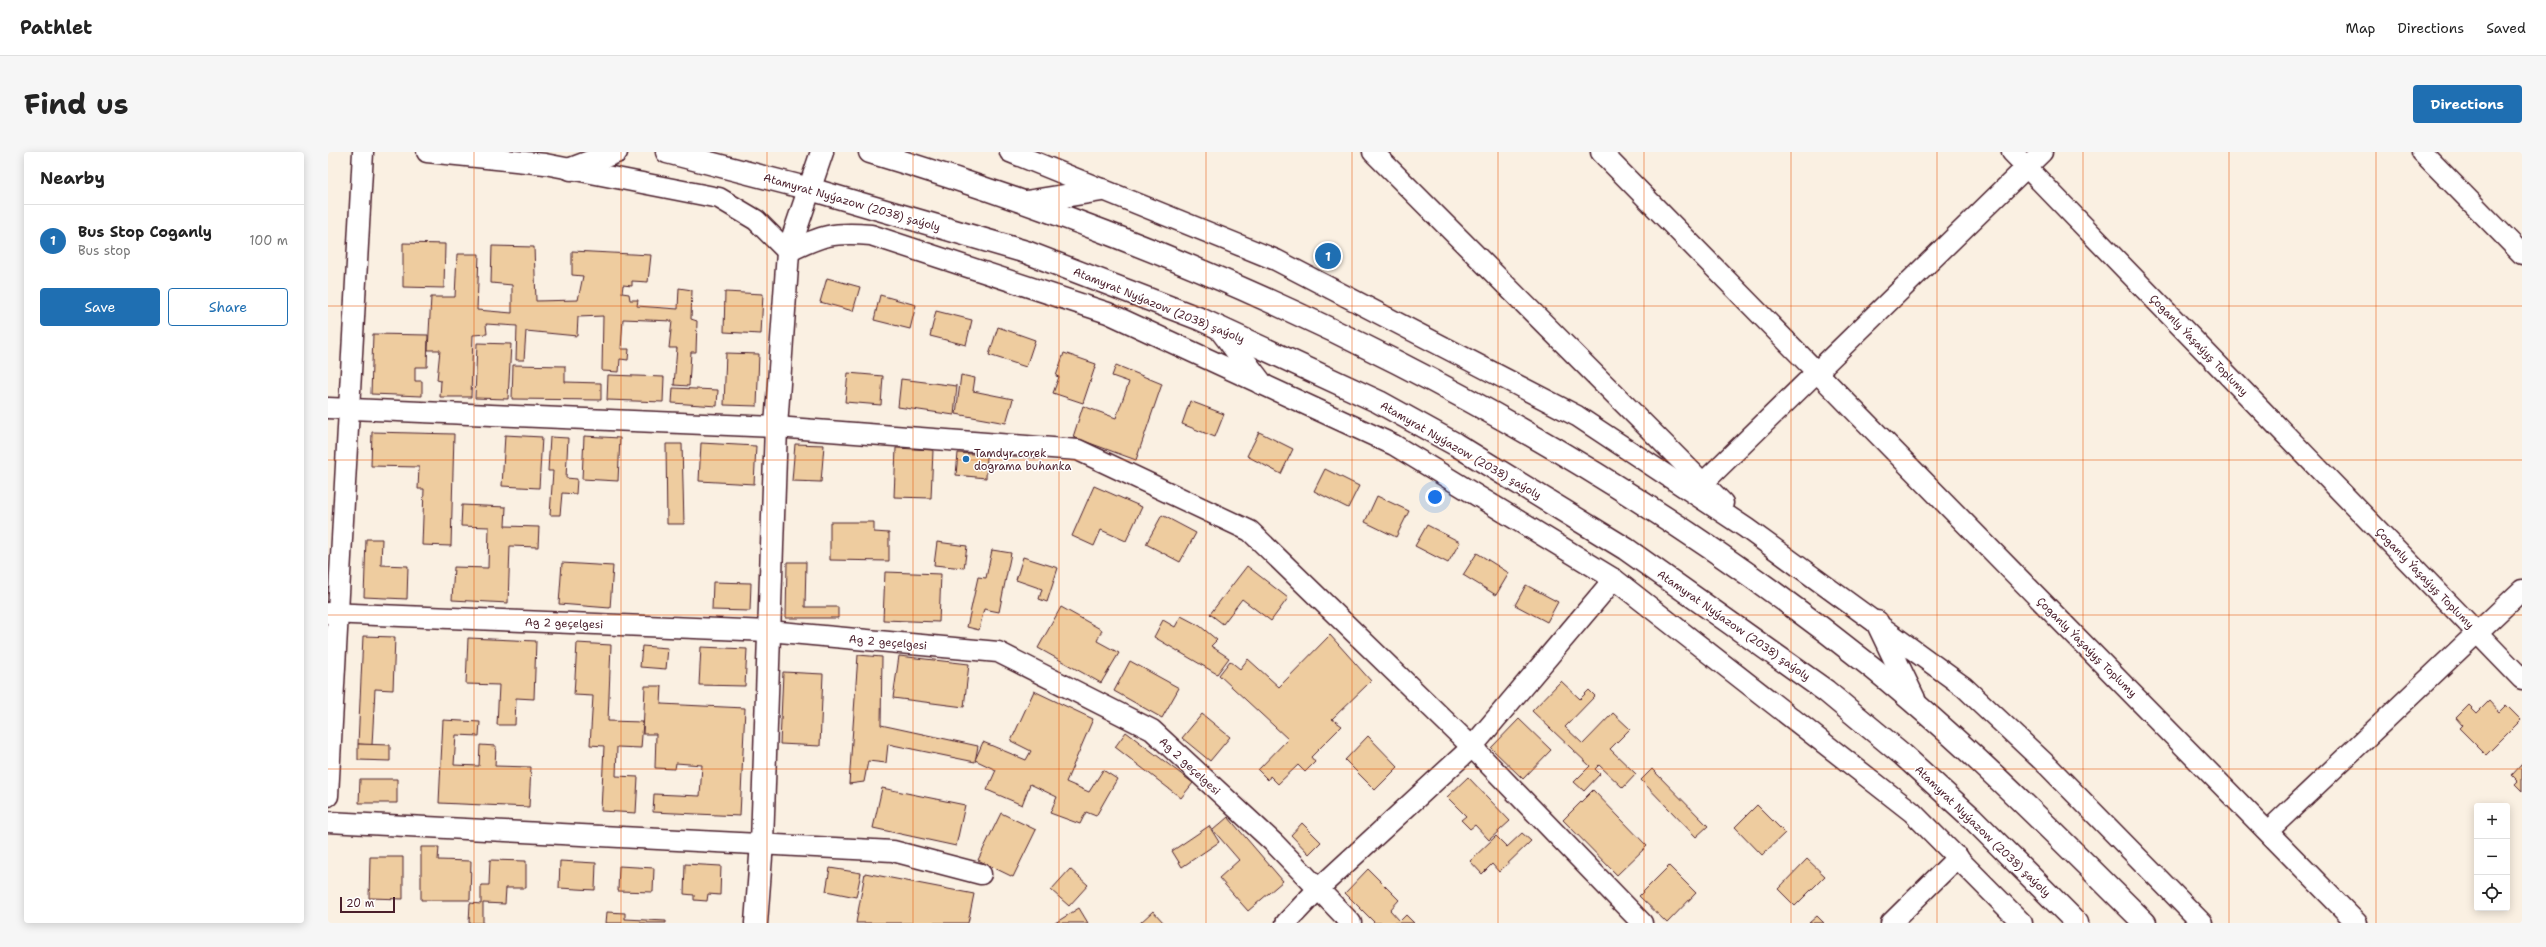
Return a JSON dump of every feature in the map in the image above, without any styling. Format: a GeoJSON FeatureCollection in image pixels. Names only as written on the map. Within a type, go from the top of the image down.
{"type":"FeatureCollection","features":[{"type":"Feature","properties":{"kind":"main road"},"geometry":{"type":"LineString","coordinates":[[571,169],[616,152]]}},
{"type":"Feature","properties":{"kind":"main road","name":"Atamyrat Nyýazow (2038) şaýoly"},"geometry":{"type":"LineString","coordinates":[[667,152],[810,189],[1026,252],[1218,327],[1379,402],[1455,444],[1626,549],[1826,690],[1903,755],[1972,818],[2077,923]]}},
{"type":"Feature","properties":{"kind":"main road"},"geometry":{"type":"LineString","coordinates":[[756,923],[762,843],[776,427],[788,252],[822,152]]}},
{"type":"Feature","properties":{"kind":"main road"},"geometry":{"type":"LineString","coordinates":[[870,152],[1025,202],[1203,270],[1410,367],[1504,420],[1668,520],[1768,590],[1875,670],[2007,785],[2145,923]]}},
{"type":"Feature","properties":{"kind":"main road"},"geometry":{"type":"LineString","coordinates":[[1025,202],[1102,190]]}},
{"type":"Feature","properties":{"kind":"main road"},"geometry":{"type":"LineString","coordinates":[[1218,327],[1261,383]]}},
{"type":"Feature","properties":{"kind":"main road"},"geometry":{"type":"LineString","coordinates":[[1877,622],[1918,708]]}},
{"type":"Feature","properties":{"kind":"street"},"geometry":{"type":"LineString","coordinates":[[328,796],[333,613],[349,408],[363,152]]}},
{"type":"Feature","properties":{"kind":"street"},"geometry":{"type":"LineString","coordinates":[[427,152],[546,164],[719,198],[756,220],[788,252],[813,239],[841,232],[870,235],[1108,312],[1394,445],[1614,579],[1912,812],[2022,923]]}},
{"type":"Feature","properties":{"kind":"street"},"geometry":{"type":"LineString","coordinates":[[1010,152],[1276,260],[1584,420],[1741,525],[1877,622],[1964,688],[2049,767],[2202,923]]}},
{"type":"Feature","properties":{"kind":"street"},"geometry":{"type":"LineString","coordinates":[[1373,152],[1703,483],[1741,525]]}},
{"type":"Feature","properties":{"kind":"street","name":"Çoganly Ýaşaýyş Toplumy"},"geometry":{"type":"LineString","coordinates":[[1601,152],[2357,923]]}},
{"type":"Feature","properties":{"kind":"street","name":"Çoganly Ýaşaýyş Toplumy"},"geometry":{"type":"LineString","coordinates":[[2012,152],[2522,679]]}},
{"type":"Feature","properties":{"kind":"street"},"geometry":{"type":"LineString","coordinates":[[1703,483],[2042,152]]}},
{"type":"Feature","properties":{"kind":"street"},"geometry":{"type":"LineString","coordinates":[[2422,152],[2522,254]]}},
{"type":"Feature","properties":{"kind":"street"},"geometry":{"type":"LineString","coordinates":[[328,408],[776,427],[1078,450],[1250,531],[1472,747],[1642,923]]}},
{"type":"Feature","properties":{"kind":"street"},"geometry":{"type":"LineString","coordinates":[[1286,923],[1318,889],[1472,747],[1614,579]]}},
{"type":"Feature","properties":{"kind":"street"},"geometry":{"type":"LineString","coordinates":[[2268,831],[2522,590]]}},
{"type":"Feature","properties":{"kind":"street","name":"Ag 2 geçelgesi"},"geometry":{"type":"LineString","coordinates":[[333,613],[769,631],[998,652],[1152,730],[1274,843],[1351,923]]}},
{"type":"Feature","properties":{"kind":"street"},"geometry":{"type":"LineString","coordinates":[[328,822],[762,843],[892,851],[980,874]]}},
{"type":"Feature","properties":{"kind":"street"},"geometry":{"type":"LineString","coordinates":[[1891,923],[1958,857]]}},
{"type":"Feature","properties":{"kind":"building"},"geometry":{"type":"Polygon","coordinates":[[[403,243],[445,244],[444,288],[403,287],[403,243]]]}},
{"type":"Feature","properties":{"kind":"building"},"geometry":{"type":"Polygon","coordinates":[[[492,246],[534,247],[536,301],[578,300],[583,276],[572,275],[572,251],[651,255],[648,282],[632,281],[632,286],[623,285],[622,293],[629,294],[630,300],[638,300],[637,306],[678,309],[679,288],[692,290],[691,319],[697,321],[696,352],[691,352],[689,386],[674,385],[677,348],[669,348],[672,321],[623,319],[621,349],[629,349],[628,360],[620,359],[619,372],[602,371],[603,316],[578,317],[577,336],[526,331],[524,360],[516,360],[517,326],[486,324],[487,334],[473,335],[471,397],[440,397],[441,381],[437,380],[440,350],[428,350],[431,297],[455,297],[457,254],[479,254],[477,310],[512,313],[512,285],[491,283],[492,246]]]}},
{"type":"Feature","properties":{"kind":"building"},"geometry":{"type":"Polygon","coordinates":[[[827,278],[860,287],[853,311],[820,302],[827,278]]]}},
{"type":"Feature","properties":{"kind":"building"},"geometry":{"type":"Polygon","coordinates":[[[725,292],[763,294],[761,334],[724,332],[725,292]]]}},
{"type":"Feature","properties":{"kind":"building"},"geometry":{"type":"Polygon","coordinates":[[[880,295],[916,305],[910,329],[874,320],[880,295]]]}},
{"type":"Feature","properties":{"kind":"building"},"geometry":{"type":"Polygon","coordinates":[[[936,311],[972,320],[966,345],[930,336],[936,311]]]}},
{"type":"Feature","properties":{"kind":"building"},"geometry":{"type":"Polygon","coordinates":[[[998,327],[1035,340],[1026,367],[989,355],[998,327]]]}},
{"type":"Feature","properties":{"kind":"building"},"geometry":{"type":"Polygon","coordinates":[[[373,334],[428,335],[427,367],[415,367],[415,381],[422,381],[422,396],[371,394],[373,334]]]}},
{"type":"Feature","properties":{"kind":"building"},"geometry":{"type":"Polygon","coordinates":[[[477,343],[511,344],[508,399],[475,398],[477,343]]]}},
{"type":"Feature","properties":{"kind":"building"},"geometry":{"type":"Polygon","coordinates":[[[726,353],[759,354],[757,406],[724,405],[726,353]]]}},
{"type":"Feature","properties":{"kind":"building"},"geometry":{"type":"Polygon","coordinates":[[[1064,353],[1096,364],[1083,403],[1053,393],[1059,377],[1056,376],[1064,353]]]}},
{"type":"Feature","properties":{"kind":"building"},"geometry":{"type":"Polygon","coordinates":[[[513,365],[565,366],[565,382],[601,383],[601,400],[512,399],[513,365]]]}},
{"type":"Feature","properties":{"kind":"building"},"geometry":{"type":"Polygon","coordinates":[[[1116,365],[1162,384],[1136,460],[1073,437],[1083,406],[1116,418],[1129,382],[1112,376],[1116,365]]]}},
{"type":"Feature","properties":{"kind":"building"},"geometry":{"type":"Polygon","coordinates":[[[848,373],[883,376],[881,405],[845,402],[848,373]]]}},
{"type":"Feature","properties":{"kind":"building"},"geometry":{"type":"Polygon","coordinates":[[[608,375],[664,377],[663,402],[607,400],[608,375]]]}},
{"type":"Feature","properties":{"kind":"building"},"geometry":{"type":"Polygon","coordinates":[[[961,375],[975,378],[973,391],[1013,399],[1006,423],[956,414],[961,375]]]}},
{"type":"Feature","properties":{"kind":"building"},"geometry":{"type":"Polygon","coordinates":[[[901,379],[957,386],[954,415],[898,407],[901,379]]]}},
{"type":"Feature","properties":{"kind":"building"},"geometry":{"type":"Polygon","coordinates":[[[673,388],[718,390],[717,406],[672,403],[673,388]]]}},
{"type":"Feature","properties":{"kind":"building"},"geometry":{"type":"Polygon","coordinates":[[[1190,401],[1224,414],[1215,437],[1182,424],[1190,401]]]}},
{"type":"Feature","properties":{"kind":"building"},"geometry":{"type":"Polygon","coordinates":[[[372,432],[454,434],[451,546],[422,545],[424,489],[418,489],[419,467],[371,466],[372,432]]]}},
{"type":"Feature","properties":{"kind":"building"},"geometry":{"type":"Polygon","coordinates":[[[1259,432],[1293,449],[1281,474],[1247,456],[1259,432]]]}},
{"type":"Feature","properties":{"kind":"building"},"geometry":{"type":"Polygon","coordinates":[[[505,435],[542,437],[539,488],[502,486],[505,435]]]}},
{"type":"Feature","properties":{"kind":"building"},"geometry":{"type":"Polygon","coordinates":[[[584,436],[620,438],[618,481],[582,479],[584,436]]]}},
{"type":"Feature","properties":{"kind":"building"},"geometry":{"type":"Polygon","coordinates":[[[550,437],[568,438],[566,478],[577,479],[576,494],[562,493],[560,515],[550,515],[553,471],[548,471],[550,437]]]}},
{"type":"Feature","properties":{"kind":"building"},"geometry":{"type":"Polygon","coordinates":[[[701,443],[756,446],[754,484],[699,481],[701,443]]]}},
{"type":"Feature","properties":{"kind":"building"},"geometry":{"type":"Polygon","coordinates":[[[666,444],[682,444],[684,524],[667,524],[666,444]]]}},
{"type":"Feature","properties":{"kind":"building"},"geometry":{"type":"Polygon","coordinates":[[[795,444],[824,445],[821,482],[792,481],[795,444]]]}},
{"type":"Feature","properties":{"kind":"building"},"geometry":{"type":"Polygon","coordinates":[[[896,448],[933,450],[931,498],[894,497],[896,448]]]}},
{"type":"Feature","properties":{"kind":"building"},"geometry":{"type":"Polygon","coordinates":[[[958,453],[987,455],[986,478],[956,475],[958,453]]]}},
{"type":"Feature","properties":{"kind":"building"},"geometry":{"type":"Polygon","coordinates":[[[1325,469],[1359,486],[1348,508],[1314,491],[1325,469]]]}},
{"type":"Feature","properties":{"kind":"building"},"geometry":{"type":"Polygon","coordinates":[[[1094,486],[1142,507],[1126,541],[1101,530],[1094,546],[1072,536],[1094,486]]]}},
{"type":"Feature","properties":{"kind":"building"},"geometry":{"type":"Polygon","coordinates":[[[1377,496],[1409,511],[1396,537],[1365,522],[1377,496]]]}},
{"type":"Feature","properties":{"kind":"building"},"geometry":{"type":"Polygon","coordinates":[[[462,505],[506,507],[505,526],[539,527],[538,547],[510,546],[508,603],[452,600],[454,567],[488,568],[489,527],[461,526],[462,505]]]}},
{"type":"Feature","properties":{"kind":"building"},"geometry":{"type":"Polygon","coordinates":[[[1162,515],[1196,533],[1180,562],[1146,544],[1162,515]]]}},
{"type":"Feature","properties":{"kind":"building"},"geometry":{"type":"Polygon","coordinates":[[[830,522],[874,522],[874,532],[889,533],[889,561],[830,560],[830,522]]]}},
{"type":"Feature","properties":{"kind":"building"},"geometry":{"type":"Polygon","coordinates":[[[1427,525],[1460,542],[1448,563],[1415,546],[1427,525]]]}},
{"type":"Feature","properties":{"kind":"building"},"geometry":{"type":"Polygon","coordinates":[[[366,539],[382,539],[381,565],[408,566],[407,599],[364,597],[366,539]]]}},
{"type":"Feature","properties":{"kind":"building"},"geometry":{"type":"Polygon","coordinates":[[[937,542],[967,546],[964,568],[934,565],[937,542]]]}},
{"type":"Feature","properties":{"kind":"building"},"geometry":{"type":"Polygon","coordinates":[[[992,550],[1011,553],[999,612],[984,609],[979,630],[967,627],[978,577],[986,578],[992,550]]]}},
{"type":"Feature","properties":{"kind":"building"},"geometry":{"type":"Polygon","coordinates":[[[1477,553],[1509,573],[1496,595],[1463,575],[1477,553]]]}},
{"type":"Feature","properties":{"kind":"building"},"geometry":{"type":"Polygon","coordinates":[[[1023,557],[1058,568],[1047,602],[1039,599],[1042,589],[1016,580],[1023,557]]]}},
{"type":"Feature","properties":{"kind":"building"},"geometry":{"type":"Polygon","coordinates":[[[787,562],[806,562],[805,607],[838,607],[838,618],[786,618],[787,562]]]}},
{"type":"Feature","properties":{"kind":"building"},"geometry":{"type":"Polygon","coordinates":[[[562,563],[613,566],[610,608],[559,604],[562,563]]]}},
{"type":"Feature","properties":{"kind":"building"},"geometry":{"type":"Polygon","coordinates":[[[1247,566],[1288,598],[1271,621],[1242,599],[1223,624],[1210,614],[1247,566]]]}},
{"type":"Feature","properties":{"kind":"building"},"geometry":{"type":"Polygon","coordinates":[[[885,572],[941,574],[939,622],[883,620],[885,572]]]}},
{"type":"Feature","properties":{"kind":"building"},"geometry":{"type":"Polygon","coordinates":[[[713,582],[751,583],[750,611],[712,610],[713,582]]]}},
{"type":"Feature","properties":{"kind":"building"},"geometry":{"type":"Polygon","coordinates":[[[1526,585],[1558,602],[1547,622],[1515,605],[1526,585]]]}},
{"type":"Feature","properties":{"kind":"building"},"geometry":{"type":"Polygon","coordinates":[[[1061,607],[1102,630],[1097,641],[1119,653],[1101,683],[1038,648],[1061,607]]]}},
{"type":"Feature","properties":{"kind":"building"},"geometry":{"type":"Polygon","coordinates":[[[1181,616],[1200,626],[1217,640],[1211,646],[1229,658],[1217,674],[1154,637],[1163,620],[1175,627],[1181,616]]]}},
{"type":"Feature","properties":{"kind":"building"},"geometry":{"type":"Polygon","coordinates":[[[1330,635],[1371,681],[1332,719],[1342,726],[1311,757],[1315,762],[1305,772],[1298,765],[1278,784],[1270,776],[1268,780],[1258,770],[1288,739],[1219,675],[1230,661],[1240,669],[1248,659],[1279,687],[1330,635]]]}},
{"type":"Feature","properties":{"kind":"building"},"geometry":{"type":"Polygon","coordinates":[[[363,636],[395,637],[393,690],[375,689],[372,745],[358,744],[363,636]]]}},
{"type":"Feature","properties":{"kind":"building"},"geometry":{"type":"Polygon","coordinates":[[[468,638],[536,641],[534,699],[516,698],[515,725],[497,725],[499,685],[466,684],[468,638]]]}},
{"type":"Feature","properties":{"kind":"building"},"geometry":{"type":"Polygon","coordinates":[[[577,643],[611,645],[608,721],[643,722],[641,748],[617,747],[616,776],[638,777],[636,813],[601,811],[604,746],[590,745],[593,696],[574,695],[577,643]]]}},
{"type":"Feature","properties":{"kind":"building"},"geometry":{"type":"Polygon","coordinates":[[[642,646],[668,648],[666,669],[640,667],[642,646]]]}},
{"type":"Feature","properties":{"kind":"building"},"geometry":{"type":"Polygon","coordinates":[[[701,647],[747,649],[745,686],[699,685],[701,647]]]}},
{"type":"Feature","properties":{"kind":"building"},"geometry":{"type":"Polygon","coordinates":[[[858,655],[882,657],[881,725],[978,746],[975,762],[888,744],[886,763],[868,761],[864,782],[849,784],[858,655]]]}},
{"type":"Feature","properties":{"kind":"building"},"geometry":{"type":"Polygon","coordinates":[[[899,656],[969,664],[964,707],[893,698],[899,656]]]}},
{"type":"Feature","properties":{"kind":"building"},"geometry":{"type":"Polygon","coordinates":[[[1130,661],[1179,688],[1162,718],[1114,691],[1130,661]]]}},
{"type":"Feature","properties":{"kind":"building"},"geometry":{"type":"Polygon","coordinates":[[[783,672],[823,674],[820,746],[780,744],[783,672]]]}},
{"type":"Feature","properties":{"kind":"building"},"geometry":{"type":"Polygon","coordinates":[[[1561,681],[1580,699],[1589,690],[1595,696],[1565,727],[1583,744],[1613,713],[1630,729],[1610,749],[1636,774],[1623,788],[1599,765],[1595,769],[1600,774],[1584,791],[1574,782],[1590,766],[1532,711],[1561,681]]]}},
{"type":"Feature","properties":{"kind":"building"},"geometry":{"type":"Polygon","coordinates":[[[645,686],[662,686],[661,704],[745,708],[740,816],[653,812],[654,794],[700,796],[702,765],[676,763],[675,769],[655,768],[656,734],[643,734],[645,686]]]}},
{"type":"Feature","properties":{"kind":"building"},"geometry":{"type":"Polygon","coordinates":[[[1034,691],[1093,719],[1066,782],[1089,792],[1103,770],[1117,779],[1096,816],[1086,812],[1080,824],[1050,813],[1057,797],[1030,784],[1022,805],[987,790],[996,770],[975,760],[983,742],[1026,760],[1031,751],[1011,741],[1034,691]]]}},
{"type":"Feature","properties":{"kind":"building"},"geometry":{"type":"Polygon","coordinates":[[[2489,701],[2499,712],[2506,705],[2521,720],[2486,755],[2459,728],[2462,725],[2456,718],[2469,705],[2477,713],[2489,701]]]}},
{"type":"Feature","properties":{"kind":"building"},"geometry":{"type":"Polygon","coordinates":[[[1202,714],[1230,737],[1210,761],[1182,738],[1202,714]]]}},
{"type":"Feature","properties":{"kind":"building"},"geometry":{"type":"Polygon","coordinates":[[[1519,719],[1551,750],[1523,779],[1491,748],[1519,719]]]}},
{"type":"Feature","properties":{"kind":"building"},"geometry":{"type":"Polygon","coordinates":[[[443,720],[480,722],[479,736],[456,735],[454,765],[479,766],[480,745],[496,746],[495,766],[531,767],[529,807],[439,803],[443,720]]]}},
{"type":"Feature","properties":{"kind":"building"},"geometry":{"type":"Polygon","coordinates":[[[1126,732],[1193,783],[1181,798],[1115,747],[1126,732]]]}},
{"type":"Feature","properties":{"kind":"building"},"geometry":{"type":"Polygon","coordinates":[[[1368,736],[1398,767],[1375,790],[1345,760],[1368,736]]]}},
{"type":"Feature","properties":{"kind":"building"},"geometry":{"type":"Polygon","coordinates":[[[358,744],[390,745],[390,761],[358,760],[358,744]]]}},
{"type":"Feature","properties":{"kind":"building"},"geometry":{"type":"Polygon","coordinates":[[[2522,764],[2522,791],[2515,784],[2518,781],[2512,775],[2522,764]]]}},
{"type":"Feature","properties":{"kind":"building"},"geometry":{"type":"Polygon","coordinates":[[[1652,769],[1708,826],[1696,837],[1641,780],[1652,769]]]}},
{"type":"Feature","properties":{"kind":"building"},"geometry":{"type":"Polygon","coordinates":[[[1468,777],[1510,821],[1489,840],[1475,825],[1470,829],[1461,820],[1466,816],[1447,797],[1468,777]]]}},
{"type":"Feature","properties":{"kind":"building"},"geometry":{"type":"Polygon","coordinates":[[[360,779],[397,779],[397,803],[359,803],[360,779]]]}},
{"type":"Feature","properties":{"kind":"building"},"geometry":{"type":"Polygon","coordinates":[[[882,788],[965,805],[956,846],[873,828],[882,788]]]}},
{"type":"Feature","properties":{"kind":"building"},"geometry":{"type":"Polygon","coordinates":[[[1593,790],[1647,846],[1617,875],[1563,820],[1593,790]]]}},
{"type":"Feature","properties":{"kind":"building"},"geometry":{"type":"Polygon","coordinates":[[[1757,805],[1785,833],[1762,855],[1735,827],[1757,805]]]}},
{"type":"Feature","properties":{"kind":"building"},"geometry":{"type":"Polygon","coordinates":[[[1001,813],[1036,830],[1013,877],[978,860],[1001,813]]]}},
{"type":"Feature","properties":{"kind":"building"},"geometry":{"type":"Polygon","coordinates":[[[1228,817],[1283,881],[1248,911],[1219,878],[1239,860],[1213,830],[1228,817]]]}},
{"type":"Feature","properties":{"kind":"building"},"geometry":{"type":"Polygon","coordinates":[[[1302,823],[1321,842],[1309,854],[1291,835],[1302,823]]]}},
{"type":"Feature","properties":{"kind":"building"},"geometry":{"type":"Polygon","coordinates":[[[1209,826],[1219,842],[1182,867],[1172,851],[1209,826]]]}},
{"type":"Feature","properties":{"kind":"building"},"geometry":{"type":"Polygon","coordinates":[[[1522,833],[1531,841],[1499,872],[1492,864],[1482,874],[1470,861],[1496,836],[1507,847],[1522,833]]]}},
{"type":"Feature","properties":{"kind":"building"},"geometry":{"type":"Polygon","coordinates":[[[421,847],[439,847],[438,860],[471,861],[470,900],[421,900],[421,847]]]}},
{"type":"Feature","properties":{"kind":"building"},"geometry":{"type":"Polygon","coordinates":[[[370,857],[403,857],[403,899],[369,898],[370,857]]]}},
{"type":"Feature","properties":{"kind":"building"},"geometry":{"type":"Polygon","coordinates":[[[1807,859],[1825,876],[1795,906],[1778,889],[1807,859]]]}},
{"type":"Feature","properties":{"kind":"building"},"geometry":{"type":"Polygon","coordinates":[[[490,860],[526,861],[526,888],[506,888],[505,904],[483,903],[483,923],[469,923],[470,903],[481,904],[481,885],[489,885],[490,860]]]}},
{"type":"Feature","properties":{"kind":"building"},"geometry":{"type":"Polygon","coordinates":[[[560,861],[596,863],[595,890],[559,888],[560,861]]]}},
{"type":"Feature","properties":{"kind":"building"},"geometry":{"type":"Polygon","coordinates":[[[685,864],[721,866],[720,895],[708,894],[707,901],[694,900],[694,895],[684,894],[685,864]]]}},
{"type":"Feature","properties":{"kind":"building"},"geometry":{"type":"Polygon","coordinates":[[[619,866],[654,868],[653,892],[618,891],[619,866]]]}},
{"type":"Feature","properties":{"kind":"building"},"geometry":{"type":"Polygon","coordinates":[[[1669,866],[1696,893],[1667,923],[1639,896],[1669,866]]]}},
{"type":"Feature","properties":{"kind":"building"},"geometry":{"type":"Polygon","coordinates":[[[830,868],[861,873],[856,897],[826,891],[830,868]]]}},
{"type":"Feature","properties":{"kind":"building"},"geometry":{"type":"Polygon","coordinates":[[[1070,869],[1088,885],[1069,906],[1051,890],[1070,869]]]}},
{"type":"Feature","properties":{"kind":"building"},"geometry":{"type":"Polygon","coordinates":[[[1368,869],[1399,900],[1390,910],[1400,921],[1406,915],[1414,923],[1375,923],[1345,893],[1368,869]]]}},
{"type":"Feature","properties":{"kind":"building"},"geometry":{"type":"Polygon","coordinates":[[[865,873],[974,894],[968,923],[856,923],[865,873]]]}},
{"type":"Feature","properties":{"kind":"building"},"geometry":{"type":"Polygon","coordinates":[[[1079,908],[1088,923],[1055,923],[1079,908]]]}},
{"type":"Feature","properties":{"kind":"building"},"geometry":{"type":"Polygon","coordinates":[[[1153,911],[1164,923],[1140,923],[1153,911]]]}},
{"type":"Feature","properties":{"kind":"building"},"geometry":{"type":"Polygon","coordinates":[[[607,912],[625,913],[625,919],[666,921],[666,923],[606,923],[607,912]]]}},
{"type":"Feature","properties":{"kind":"building"},"geometry":{"type":"Polygon","coordinates":[[[1817,916],[1824,923],[1809,923],[1817,916]]]}},
{"type":"Feature","properties":{"kind":"place","name":"Bus Stop Coganly"},"geometry":{"type":"Point","coordinates":[1328,256]}},
{"type":"Feature","properties":{"kind":"place","name":"Tamdyr corek dograma buhanka"},"geometry":{"type":"Point","coordinates":[966,459]}}]}
